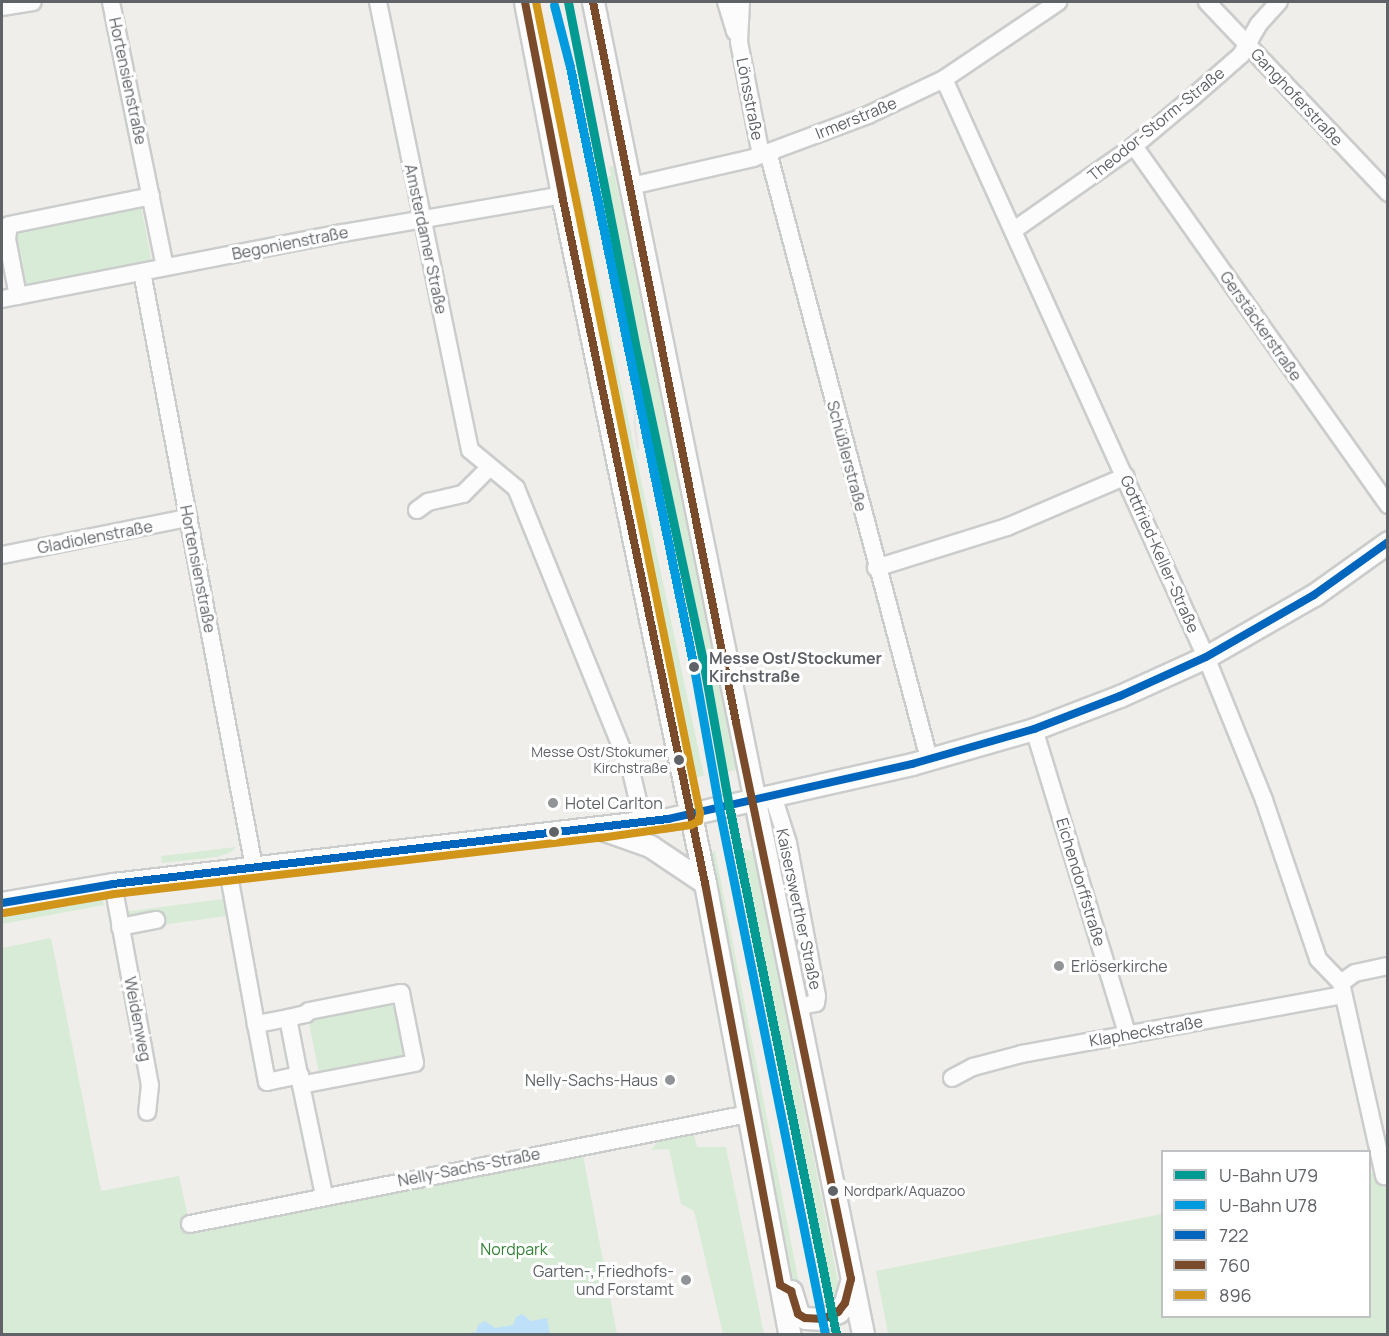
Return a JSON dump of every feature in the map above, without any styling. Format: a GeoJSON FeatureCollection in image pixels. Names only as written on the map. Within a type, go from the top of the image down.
{"type":"FeatureCollection","features":[{"type":"Feature","properties":{"kind":"street"},"geometry":{"type":"LineString","coordinates":[[2,8],[33,2]]}},
{"type":"Feature","properties":{"kind":"street","name":"Hortensienstraße"},"geometry":{"type":"LineString","coordinates":[[111,2],[165,267]]}},
{"type":"Feature","properties":{"kind":"street","name":"Amsterdamer Straße"},"geometry":{"type":"LineString","coordinates":[[378,2],[470,450],[516,488],[631,771],[648,822]]}},
{"type":"Feature","properties":{"kind":"street"},"geometry":{"type":"LineString","coordinates":[[525,2],[562,195],[705,883],[789,1335]]}},
{"type":"Feature","properties":{"kind":"street","name":"Kaiserswerther Straße"},"geometry":{"type":"LineString","coordinates":[[593,2],[753,801],[863,1335]]}},
{"type":"Feature","properties":{"kind":"street","name":"Lönsstraße"},"geometry":{"type":"LineString","coordinates":[[726,2],[739,42],[765,154]]}},
{"type":"Feature","properties":{"kind":"street","name":"Lönsstraße"},"geometry":{"type":"LineString","coordinates":[[739,42],[741,2]]}},
{"type":"Feature","properties":{"kind":"street","name":"Irmerstraße"},"geometry":{"type":"LineString","coordinates":[[631,186],[765,154],[868,115],[944,79],[1058,2]]}},
{"type":"Feature","properties":{"kind":"street","name":"Ganghoferstraße"},"geometry":{"type":"LineString","coordinates":[[1207,2],[1388,193]]}},
{"type":"Feature","properties":{"kind":"street","name":"Theodor-Storm-Straße"},"geometry":{"type":"LineString","coordinates":[[1014,230],[1134,146],[1241,55],[1257,25],[1280,2]]}},
{"type":"Feature","properties":{"kind":"street","name":"Gottfried-Keller-Straße"},"geometry":{"type":"LineString","coordinates":[[944,79],[1126,476],[1206,657],[1264,800],[1318,959],[1342,989]]}},
{"type":"Feature","properties":{"kind":"street","name":"Gerstäckerstraße"},"geometry":{"type":"LineString","coordinates":[[1134,146],[1388,505]]}},
{"type":"Feature","properties":{"kind":"street","name":"Schüßlerstraße"},"geometry":{"type":"LineString","coordinates":[[765,154],[929,759]]}},
{"type":"Feature","properties":{"kind":"street","name":"Begonienstraße"},"geometry":{"type":"LineString","coordinates":[[151,196],[4,225],[10,297],[422,219],[562,195]]}},
{"type":"Feature","properties":{"kind":"street","name":"Hortensienstraße"},"geometry":{"type":"LineString","coordinates":[[142,272],[254,867]]}},
{"type":"Feature","properties":{"kind":"street"},"geometry":{"type":"LineString","coordinates":[[417,510],[428,502],[463,494],[490,467]]}},
{"type":"Feature","properties":{"kind":"street"},"geometry":{"type":"LineString","coordinates":[[876,568],[1007,527],[1126,476]]}},
{"type":"Feature","properties":{"kind":"street","name":"Gladiolenstraße"},"geometry":{"type":"LineString","coordinates":[[2,555],[188,518]]}},
{"type":"Feature","properties":{"kind":"street"},"geometry":{"type":"LineString","coordinates":[[2,903],[112,884],[648,822],[753,801],[929,759],[1034,729],[1120,696],[1206,657],[1314,595],[1388,543]]}},
{"type":"Feature","properties":{"kind":"street","name":"Eichendorffstraße"},"geometry":{"type":"LineString","coordinates":[[1034,729],[1127,1034]]}},
{"type":"Feature","properties":{"kind":"street","name":"Kaiserswerther Straße"},"geometry":{"type":"LineString","coordinates":[[773,796],[788,843],[817,996],[816,1002],[797,1007]]}},
{"type":"Feature","properties":{"kind":"street"},"geometry":{"type":"LineString","coordinates":[[626,837],[643,830],[648,822]]}},
{"type":"Feature","properties":{"kind":"street"},"geometry":{"type":"LineString","coordinates":[[599,828],[650,846],[705,883]]}},
{"type":"Feature","properties":{"kind":"street"},"geometry":{"type":"LineString","coordinates":[[228,870],[256,1024],[267,1082],[300,1080],[415,1063],[401,993],[256,1024]]}},
{"type":"Feature","properties":{"kind":"street","name":"Weidenweg"},"geometry":{"type":"LineString","coordinates":[[112,884],[150,1085],[147,1112]]}},
{"type":"Feature","properties":{"kind":"street"},"geometry":{"type":"LineString","coordinates":[[120,927],[156,920]]}},
{"type":"Feature","properties":{"kind":"street","name":"Klapheckstraße"},"geometry":{"type":"LineString","coordinates":[[952,1078],[973,1067],[1022,1054],[1342,989],[1355,973],[1388,966]]}},
{"type":"Feature","properties":{"kind":"street"},"geometry":{"type":"LineString","coordinates":[[1342,989],[1384,1176]]}},
{"type":"Feature","properties":{"kind":"street"},"geometry":{"type":"LineString","coordinates":[[288,1018],[324,1195]]}},
{"type":"Feature","properties":{"kind":"street","name":"Nelly-Sachs-Straße"},"geometry":{"type":"LineString","coordinates":[[190,1224],[324,1195],[748,1114]]}},
{"type":"Feature","properties":{"kind":"street"},"geometry":{"type":"LineString","coordinates":[[780,1285],[790,1291],[798,1314],[805,1318],[823,1319],[838,1312],[845,1303],[851,1279]]}},
{"type":"Feature","properties":{"kind":"green space"},"geometry":{"type":"Polygon","coordinates":[[[613,166],[736,770],[727,772],[606,177],[611,176],[609,167],[613,166]]]}},
{"type":"Feature","properties":{"kind":"green space"},"geometry":{"type":"Polygon","coordinates":[[[578,183],[704,776],[696,777],[570,185],[578,183]]]}},
{"type":"Feature","properties":{"kind":"green space"},"geometry":{"type":"Polygon","coordinates":[[[141,206],[152,261],[25,286],[14,231],[141,206]]]}},
{"type":"Feature","properties":{"kind":"green space"},"geometry":{"type":"Polygon","coordinates":[[[236,847],[231,852],[217,857],[162,863],[161,856],[236,847]]]}},
{"type":"Feature","properties":{"kind":"green space"},"geometry":{"type":"Polygon","coordinates":[[[741,849],[753,851],[839,1287],[833,1305],[741,849]]]}},
{"type":"Feature","properties":{"kind":"green space"},"geometry":{"type":"Polygon","coordinates":[[[715,851],[804,1311],[795,1313],[705,853],[715,851]]]}},
{"type":"Feature","properties":{"kind":"green space"},"geometry":{"type":"Polygon","coordinates":[[[223,899],[226,916],[162,925],[129,918],[123,912],[223,899]]]}},
{"type":"Feature","properties":{"kind":"green space"},"geometry":{"type":"Polygon","coordinates":[[[103,900],[104,905],[2,924],[2,917],[103,900]]]}},
{"type":"Feature","properties":{"kind":"green space","name":"Nordpark"},"geometry":{"type":"Polygon","coordinates":[[[51,938],[101,1191],[179,1176],[190,1226],[582,1150],[617,1334],[2,1334],[2,948],[51,938]]]}},
{"type":"Feature","properties":{"kind":"green space"},"geometry":{"type":"Polygon","coordinates":[[[394,1000],[406,1055],[404,1059],[319,1074],[308,1018],[394,1000]]]}},
{"type":"Feature","properties":{"kind":"green space"},"geometry":{"type":"Polygon","coordinates":[[[693,1130],[697,1147],[726,1147],[764,1334],[723,1334],[694,1211],[681,1204],[669,1149],[651,1150],[662,1137],[693,1130]]]}},
{"type":"Feature","properties":{"kind":"green space"},"geometry":{"type":"Polygon","coordinates":[[[1387,1170],[1387,1334],[888,1334],[876,1271],[1161,1214],[1161,1318],[1371,1318],[1371,1173],[1387,1170]]]}},
{"type":"Feature","properties":{"kind":"water"},"geometry":{"type":"Polygon","coordinates":[[[522,1314],[531,1321],[547,1318],[550,1334],[464,1334],[476,1332],[478,1325],[485,1321],[495,1328],[513,1325],[516,1317],[522,1314]]]}},
{"type":"Feature","properties":{"kind":"tram line"},"geometry":{"type":"LineString","coordinates":[[637,353],[639,371],[635,423],[638,449]]}},
{"type":"Feature","properties":{"kind":"metro line","name":"U79"},"geometry":{"type":"LineString","coordinates":[[568,2],[637,353],[704,666],[729,806],[836,1334]]}},
{"type":"Feature","properties":{"kind":"metro line","name":"U78"},"geometry":{"type":"LineString","coordinates":[[554,5],[570,67],[694,668],[719,808],[825,1334]]}},
{"type":"Feature","properties":{"kind":"transit line","name":"760"},"geometry":{"type":"LineString","coordinates":[[525,2],[562,195],[705,883],[780,1285],[791,1291],[798,1314],[805,1318],[823,1319],[838,1312],[845,1303],[851,1279],[736,722],[593,2]]}},
{"type":"Feature","properties":{"kind":"transit line","name":"896"},"geometry":{"type":"LineString","coordinates":[[4,913],[114,894],[600,838],[691,825],[699,821],[700,813],[536,2]]}},
{"type":"Feature","properties":{"kind":"transit line","name":"722"},"geometry":{"type":"LineString","coordinates":[[2,903],[113,884],[668,819],[912,764],[1034,729],[1120,696],[1206,657],[1314,595],[1388,542]]}},
{"type":"Feature","properties":{"kind":"place","name":"Messe Ost/Stockumer Kirchstraße"},"geometry":{"type":"Point","coordinates":[694,667]}},
{"type":"Feature","properties":{"kind":"place","name":"Messe Ost/Stokumer Kirchstraße"},"geometry":{"type":"Point","coordinates":[679,760]}},
{"type":"Feature","properties":{"kind":"place","name":"Hotel Carlton"},"geometry":{"type":"Point","coordinates":[553,803]}},
{"type":"Feature","properties":{"kind":"place","name":"Erlöserkirche"},"geometry":{"type":"Point","coordinates":[1059,966]}},
{"type":"Feature","properties":{"kind":"place","name":"Nelly-Sachs-Haus"},"geometry":{"type":"Point","coordinates":[670,1080]}},
{"type":"Feature","properties":{"kind":"place","name":"Nordpark/Aquazoo"},"geometry":{"type":"Point","coordinates":[833,1191]}},
{"type":"Feature","properties":{"kind":"place","name":"Garten-, Friedhofs- und Forstamt"},"geometry":{"type":"Point","coordinates":[686,1280]}}]}
